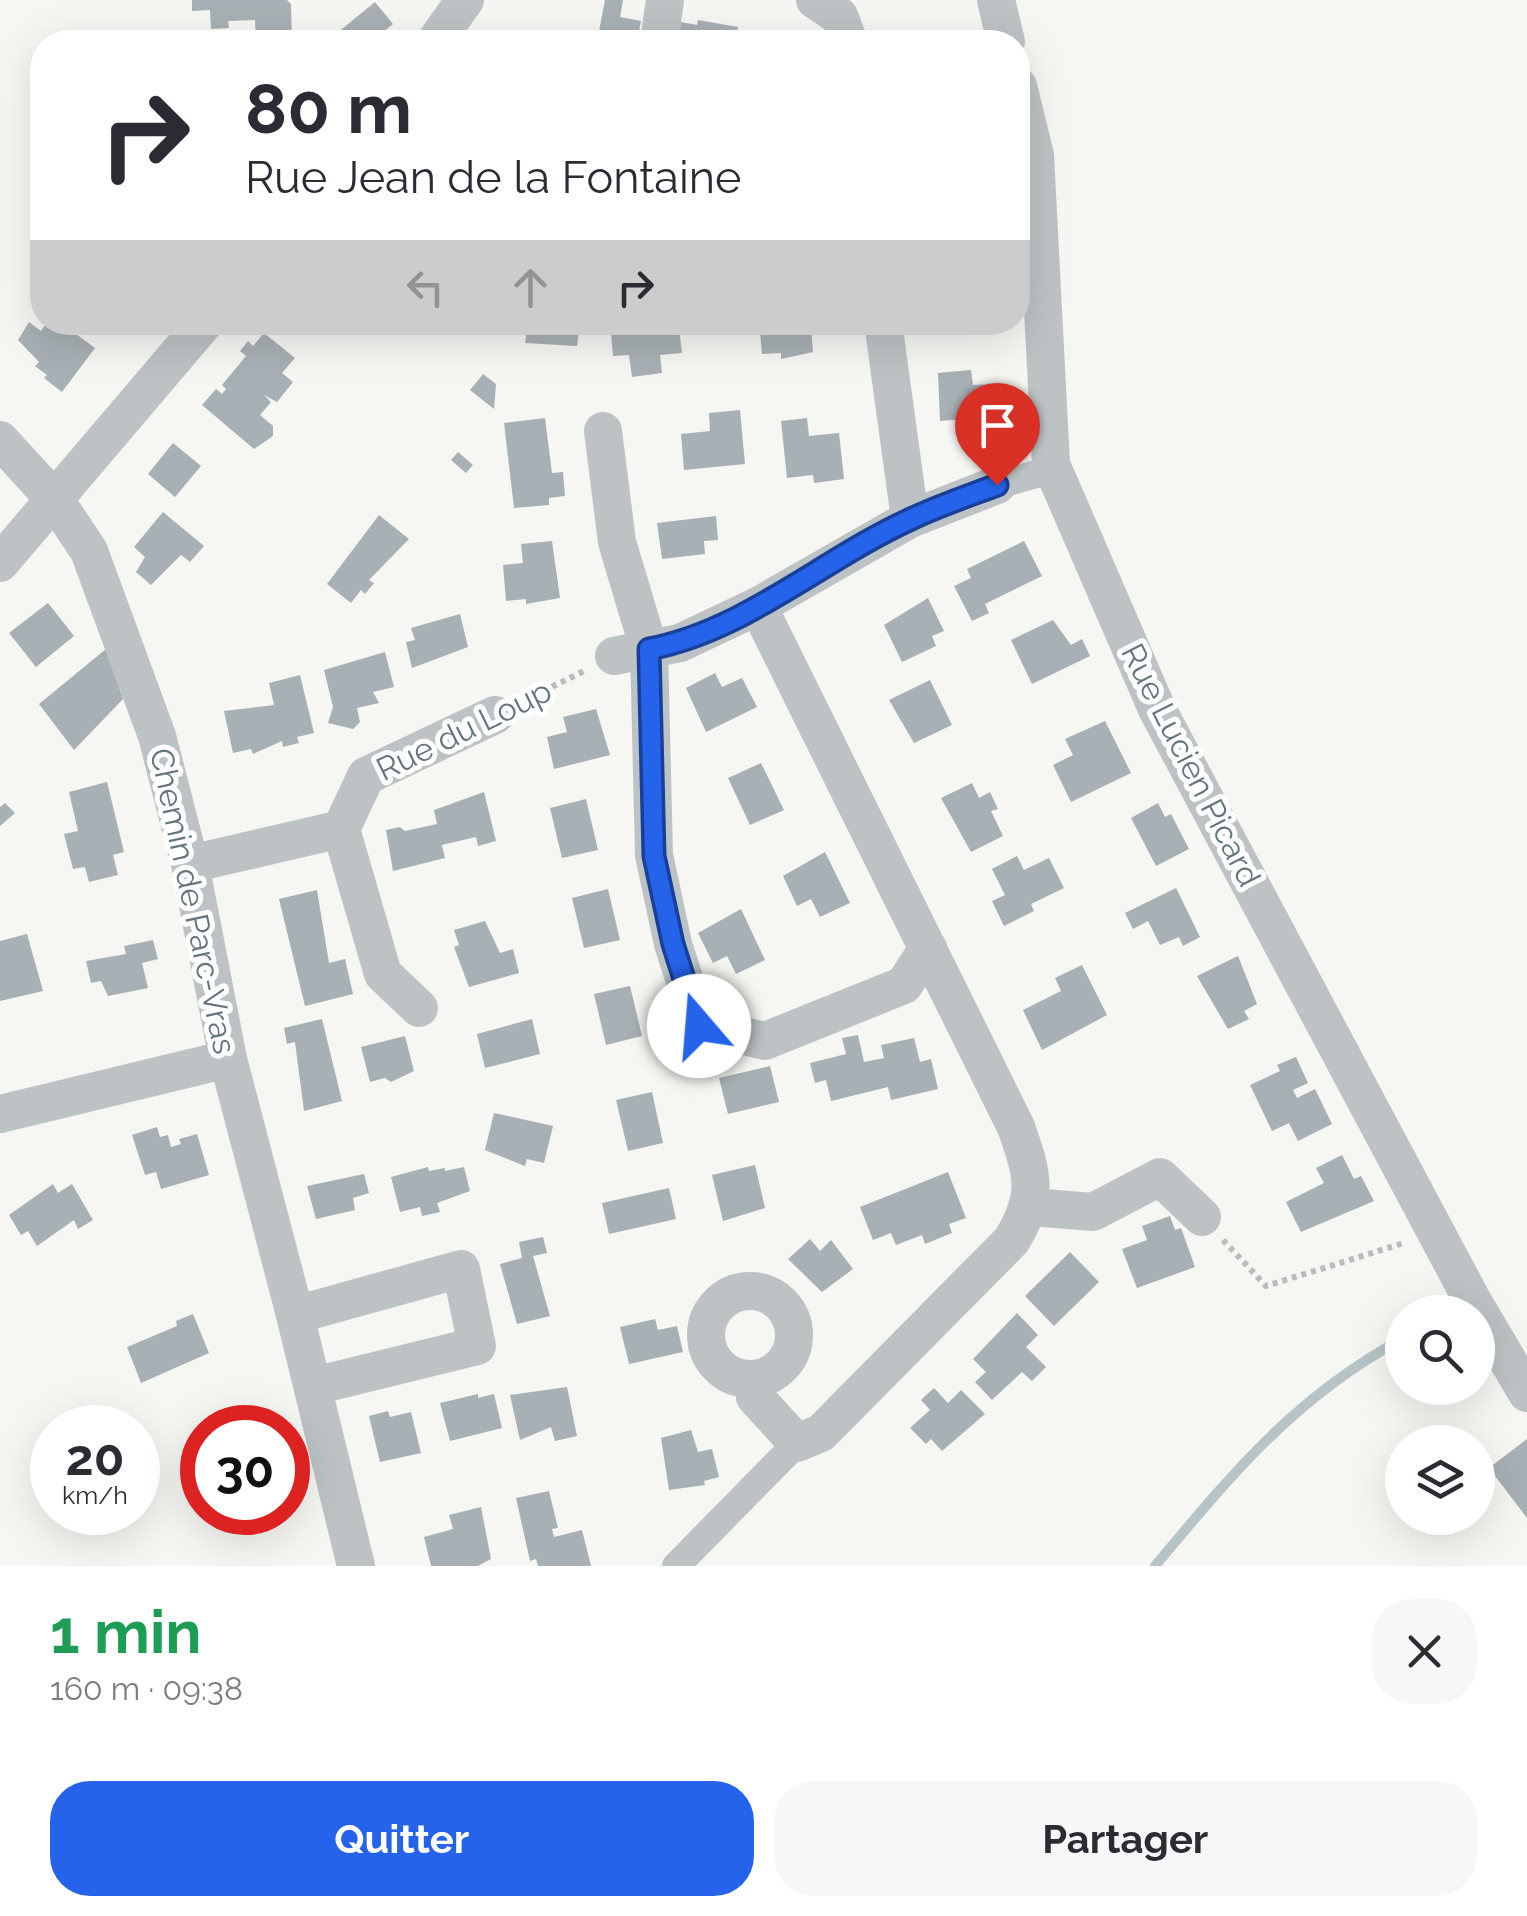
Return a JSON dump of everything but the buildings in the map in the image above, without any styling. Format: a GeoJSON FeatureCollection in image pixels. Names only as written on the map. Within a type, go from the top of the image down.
{"type":"FeatureCollection","features":[{"type":"Feature","properties":{"kind":"street"},"geometry":{"type":"LineString","coordinates":[[443,30],[464,0]]}},
{"type":"Feature","properties":{"kind":"street"},"geometry":{"type":"LineString","coordinates":[[661,30],[665,0]]}},
{"type":"Feature","properties":{"kind":"street"},"geometry":{"type":"LineString","coordinates":[[815,0],[839,16],[844,30]]}},
{"type":"Feature","properties":{"kind":"street"},"geometry":{"type":"LineString","coordinates":[[996,0],[1003,30]]}},
{"type":"Feature","properties":{"kind":"street","name":"Rue Lucien Picard"},"geometry":{"type":"LineString","coordinates":[[1030,135],[1035,155],[1051,464],[1157,710],[1436,1234],[1527,1393]]}},
{"type":"Feature","properties":{"kind":"street"},"geometry":{"type":"LineString","coordinates":[[0,563],[194,335]]}},
{"type":"Feature","properties":{"kind":"street"},"geometry":{"type":"LineString","coordinates":[[885,335],[910,519]]}},
{"type":"Feature","properties":{"kind":"street"},"geometry":{"type":"LineString","coordinates":[[604,430],[654,856],[673,944],[699,1026],[765,1041],[904,985],[928,948]]}},
{"type":"Feature","properties":{"kind":"street","name":"Chemin de Parc-Vras"},"geometry":{"type":"LineString","coordinates":[[0,440],[56,500],[89,551],[157,736],[190,864],[228,1060],[314,1386],[356,1566]]}},
{"type":"Feature","properties":{"kind":"street"},"geometry":{"type":"LineString","coordinates":[[631,652],[680,643],[758,606],[910,519],[997,485],[1040,473],[1051,464]]}},
{"type":"Feature","properties":{"kind":"street"},"geometry":{"type":"LineString","coordinates":[[676,1566],[797,1443],[821,1433],[1012,1240],[1031,1207],[1031,1171],[1016,1127],[758,606]]}},
{"type":"Feature","properties":{"kind":"street","name":"Rue du Loup"},"geometry":{"type":"LineString","coordinates":[[341,829],[366,776],[494,714]]}},
{"type":"Feature","properties":{"kind":"street"},"geometry":{"type":"LineString","coordinates":[[190,864],[341,829],[383,974],[419,1008]]}},
{"type":"Feature","properties":{"kind":"street"},"geometry":{"type":"LineString","coordinates":[[0,1114],[228,1060]]}},
{"type":"Feature","properties":{"kind":"street"},"geometry":{"type":"LineString","coordinates":[[1031,1207],[1093,1212],[1160,1176],[1202,1216]]}},
{"type":"Feature","properties":{"kind":"street"},"geometry":{"type":"LineString","coordinates":[[295,1315],[461,1269],[476,1346],[314,1386]]}},
{"type":"Feature","properties":{"kind":"street"},"geometry":{"type":"LineString","coordinates":[[755,1379],[755,1397],[797,1443]]}},
{"type":"Feature","properties":{"kind":"path","name":"Rue du Loup"},"geometry":{"type":"LineString","coordinates":[[494,714],[631,652]]}},
{"type":"Feature","properties":{"kind":"path"},"geometry":{"type":"LineString","coordinates":[[1202,1216],[1266,1286],[1436,1234]]}},
{"type":"Feature","properties":{"kind":"waterway"},"geometry":{"type":"LineString","coordinates":[[1155,1566],[1267,1440],[1329,1386],[1385,1349]]}},
{"type":"Feature","properties":{"kind":"route"},"geometry":{"type":"LineString","coordinates":[[699,1026],[673,944],[654,856],[649,649],[680,643],[758,606],[910,519],[997,485]]}}]}
